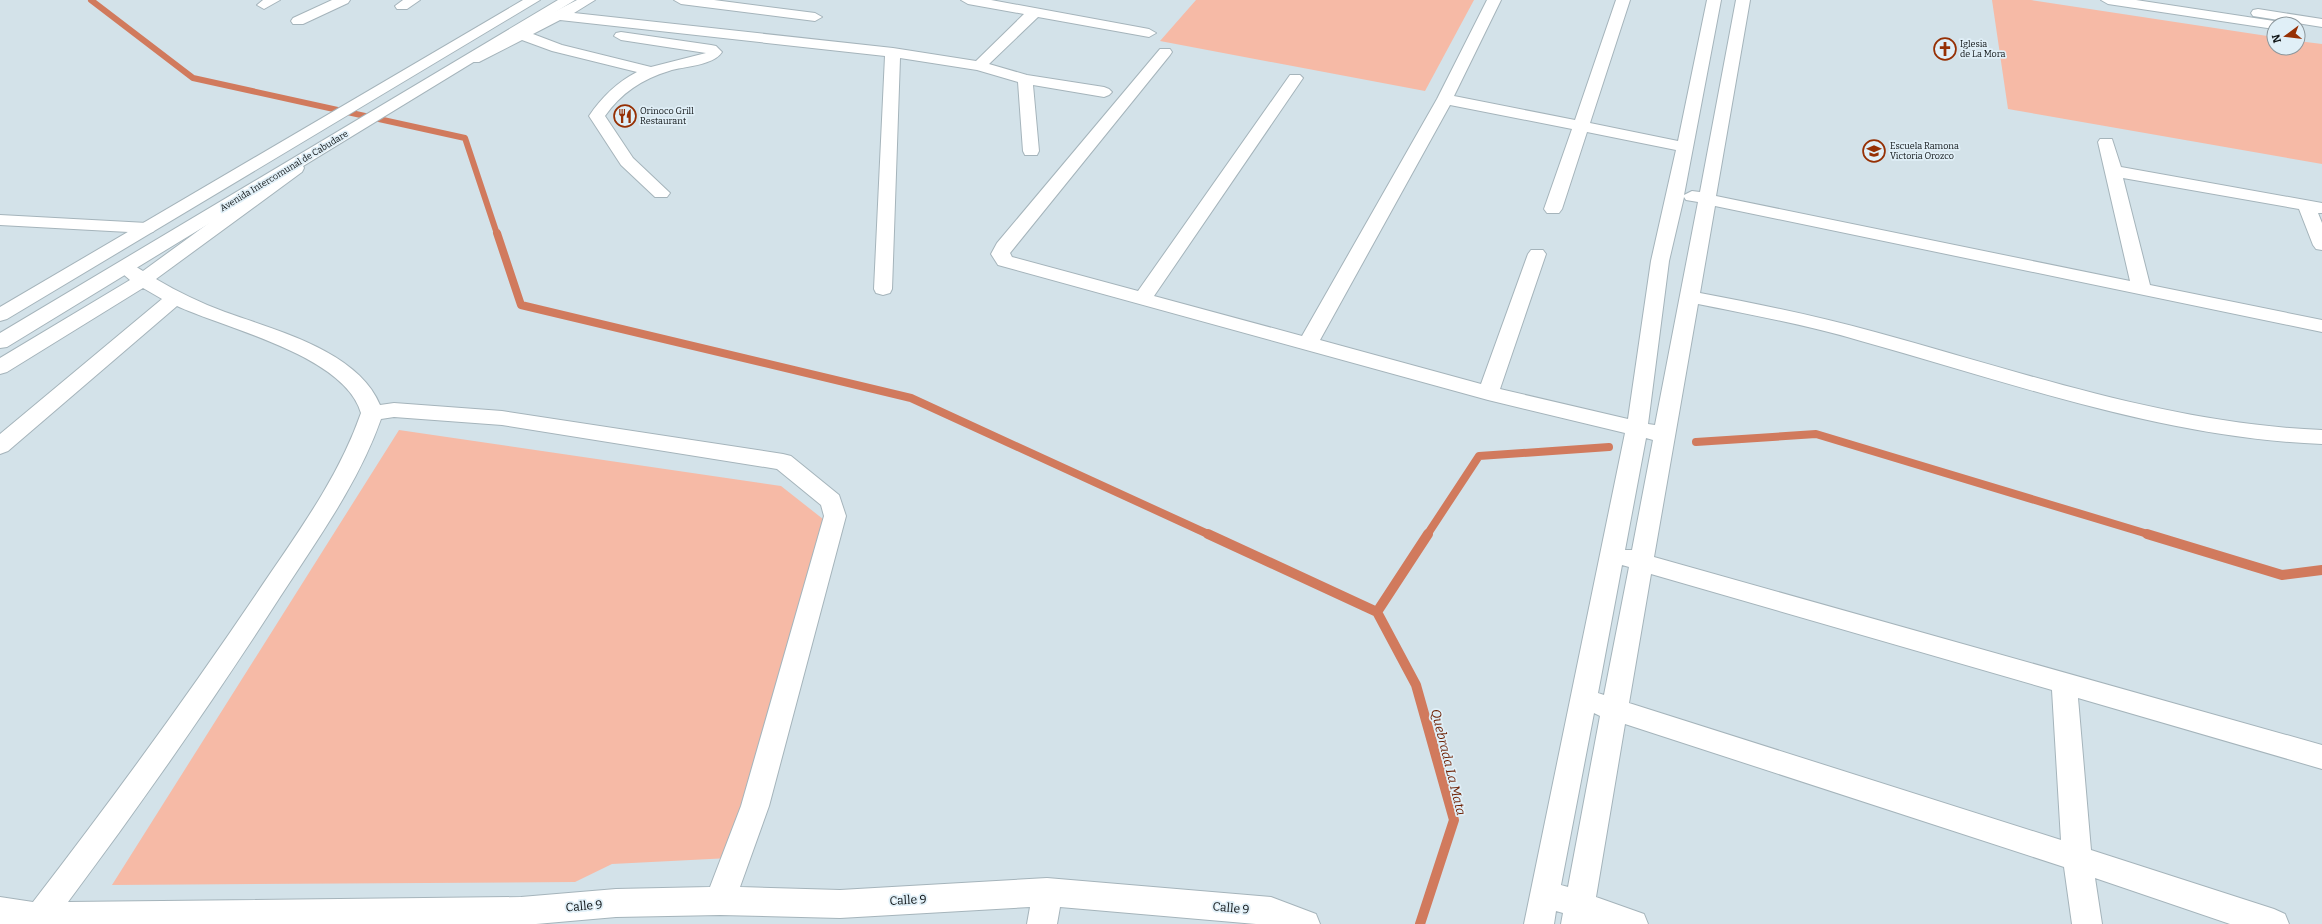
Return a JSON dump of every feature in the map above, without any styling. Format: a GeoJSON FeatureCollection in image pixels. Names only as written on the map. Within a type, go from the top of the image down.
{"type":"FeatureCollection","features":[{"type":"Feature","properties":{"kind":"main road"},"geometry":{"type":"LineString","coordinates":[[298,21],[344,0]]}},
{"type":"Feature","properties":{"kind":"main road","name":"Avenida Intercomunal de Cabudare"},"geometry":{"type":"LineString","coordinates":[[0,315],[533,0]]}},
{"type":"Feature","properties":{"kind":"main road","name":"Avenida Intercomunal de Cabudare"},"geometry":{"type":"LineString","coordinates":[[0,342],[568,0]]}},
{"type":"Feature","properties":{"kind":"main road"},"geometry":{"type":"LineString","coordinates":[[459,66],[560,16],[588,0]]}},
{"type":"Feature","properties":{"kind":"main road"},"geometry":{"type":"LineString","coordinates":[[681,0],[815,17]]}},
{"type":"Feature","properties":{"kind":"main road"},"geometry":{"type":"LineString","coordinates":[[968,0],[1149,33]]}},
{"type":"Feature","properties":{"kind":"main road"},"geometry":{"type":"LineString","coordinates":[[1307,345],[1445,98],[1494,0]]}},
{"type":"Feature","properties":{"kind":"main road"},"geometry":{"type":"LineString","coordinates":[[1553,209],[1622,0]]}},
{"type":"Feature","properties":{"kind":"main road"},"geometry":{"type":"LineString","coordinates":[[1539,924],[1637,428],[1660,261],[1676,193],[1714,0]]}},
{"type":"Feature","properties":{"kind":"main road"},"geometry":{"type":"LineString","coordinates":[[1578,914],[1743,0]]}},
{"type":"Feature","properties":{"kind":"main road"},"geometry":{"type":"LineString","coordinates":[[2108,0],[2148,3],[2266,24]]}},
{"type":"Feature","properties":{"kind":"main road"},"geometry":{"type":"LineString","coordinates":[[2168,0],[2322,23]]}},
{"type":"Feature","properties":{"kind":"main road"},"geometry":{"type":"LineString","coordinates":[[979,66],[1035,12]]}},
{"type":"Feature","properties":{"kind":"main road"},"geometry":{"type":"LineString","coordinates":[[560,16],[893,52],[979,66],[1025,79],[1104,92]]}},
{"type":"Feature","properties":{"kind":"main road"},"geometry":{"type":"LineString","coordinates":[[2306,30],[2322,32]]}},
{"type":"Feature","properties":{"kind":"main road"},"geometry":{"type":"LineString","coordinates":[[613,35],[711,49],[716,52],[711,56],[650,71],[621,81],[606,100],[597,116],[626,161],[661,193]]}},
{"type":"Feature","properties":{"kind":"main road"},"geometry":{"type":"LineString","coordinates":[[516,38],[650,71]]}},
{"type":"Feature","properties":{"kind":"main road"},"geometry":{"type":"LineString","coordinates":[[516,38],[546,56],[599,73]]}},
{"type":"Feature","properties":{"kind":"main road"},"geometry":{"type":"LineString","coordinates":[[882,288],[893,52]]}},
{"type":"Feature","properties":{"kind":"main road"},"geometry":{"type":"LineString","coordinates":[[1165,52],[1000,252],[1000,256],[1005,261],[1307,345],[1488,393],[1664,435]]}},
{"type":"Feature","properties":{"kind":"main road"},"geometry":{"type":"LineString","coordinates":[[1142,299],[1295,78]]}},
{"type":"Feature","properties":{"kind":"main road"},"geometry":{"type":"LineString","coordinates":[[1025,79],[1031,151]]}},
{"type":"Feature","properties":{"kind":"main road"},"geometry":{"type":"LineString","coordinates":[[1445,98],[1685,147]]}},
{"type":"Feature","properties":{"kind":"main road"},"geometry":{"type":"LineString","coordinates":[[2106,142],[2142,290]]}},
{"type":"Feature","properties":{"kind":"main road"},"geometry":{"type":"LineString","coordinates":[[0,367],[143,280],[323,147]]}},
{"type":"Feature","properties":{"kind":"main road"},"geometry":{"type":"LineString","coordinates":[[2113,171],[2314,207],[2322,245]]}},
{"type":"Feature","properties":{"kind":"main road"},"geometry":{"type":"LineString","coordinates":[[1676,193],[2322,326]]}},
{"type":"Feature","properties":{"kind":"main road"},"geometry":{"type":"LineString","coordinates":[[0,220],[147,228]]}},
{"type":"Feature","properties":{"kind":"main road"},"geometry":{"type":"LineString","coordinates":[[1488,393],[1537,254]]}},
{"type":"Feature","properties":{"kind":"main road"},"geometry":{"type":"LineString","coordinates":[[37,920],[214,679],[313,528],[356,455],[372,413],[368,400],[355,383],[332,365],[294,346],[175,298],[125,268]]}},
{"type":"Feature","properties":{"kind":"main road"},"geometry":{"type":"LineString","coordinates":[[1690,297],[1778,313],[2080,397],[2188,422],[2283,437],[2322,438]]}},
{"type":"Feature","properties":{"kind":"main road"},"geometry":{"type":"LineString","coordinates":[[0,446],[175,298]]}},
{"type":"Feature","properties":{"kind":"main road"},"geometry":{"type":"LineString","coordinates":[[372,413],[394,410],[502,418],[783,462],[831,501],[835,516],[755,806],[720,901]]}},
{"type":"Feature","properties":{"kind":"main road"},"geometry":{"type":"LineString","coordinates":[[1612,554],[2064,682],[2322,758]]}},
{"type":"Feature","properties":{"kind":"main road"},"geometry":{"type":"LineString","coordinates":[[2064,682],[2078,858],[2086,924]]}},
{"type":"Feature","properties":{"kind":"main road"},"geometry":{"type":"LineString","coordinates":[[1583,699],[2078,858],[2115,872],[2274,924]]}},
{"type":"Feature","properties":{"kind":"main road"},"geometry":{"type":"LineString","coordinates":[[1042,924],[1048,892]]}},
{"type":"Feature","properties":{"kind":"main road","name":"Calle 9"},"geometry":{"type":"LineString","coordinates":[[0,911],[37,920],[523,917],[616,903],[720,901],[840,904],[1048,892],[1271,911],[1305,924]]}},
{"type":"Feature","properties":{"kind":"main road"},"geometry":{"type":"LineString","coordinates":[[1545,893],[1578,914],[1633,924]]}},
{"type":"Feature","properties":{"kind":"shaded area"},"geometry":{"type":"Polygon","coordinates":[[[1196,0],[1474,0],[1425,91],[1160,41],[1196,0]]]}},
{"type":"Feature","properties":{"kind":"shaded area"},"geometry":{"type":"Polygon","coordinates":[[[1992,0],[2031,0],[2266,36],[2266,56],[2306,56],[2306,42],[2322,44],[2322,164],[2008,109],[1992,0]]]}},
{"type":"Feature","properties":{"kind":"shaded area"},"geometry":{"type":"Polygon","coordinates":[[[399,430],[781,486],[828,523],[730,858],[612,864],[575,882],[112,885],[399,430]]]}},
{"type":"Feature","properties":{"kind":"waterway"},"geometry":{"type":"LineString","coordinates":[[91,0],[193,78],[465,138],[497,234]]}},
{"type":"Feature","properties":{"kind":"waterway"},"geometry":{"type":"LineString","coordinates":[[497,233],[521,305],[911,398],[1210,535]]}},
{"type":"Feature","properties":{"kind":"waterway"},"geometry":{"type":"LineString","coordinates":[[1696,442],[1816,434],[2151,535]]}},
{"type":"Feature","properties":{"kind":"waterway"},"geometry":{"type":"LineString","coordinates":[[1427,535],[1479,456],[1609,447]]}},
{"type":"Feature","properties":{"kind":"waterway"},"geometry":{"type":"LineString","coordinates":[[1208,534],[1377,612]]}},
{"type":"Feature","properties":{"kind":"waterway"},"geometry":{"type":"LineString","coordinates":[[1377,612],[1428,534]]}},
{"type":"Feature","properties":{"kind":"waterway"},"geometry":{"type":"LineString","coordinates":[[2147,534],[2282,575],[2322,570]]}},
{"type":"Feature","properties":{"kind":"waterway","name":"Quebrada La Mata"},"geometry":{"type":"LineString","coordinates":[[1377,612],[1416,685],[1454,820],[1420,924]]}},
{"type":"Feature","properties":{"kind":"place","name":"Iglesia de La Mora"},"geometry":{"type":"Point","coordinates":[1945,49]}},
{"type":"Feature","properties":{"kind":"place","name":"Orinoco Grill Restaurant"},"geometry":{"type":"Point","coordinates":[625,116]}},
{"type":"Feature","properties":{"kind":"place","name":"Escuela Ramona Victoria Orozco"},"geometry":{"type":"Point","coordinates":[1874,151]}}]}
